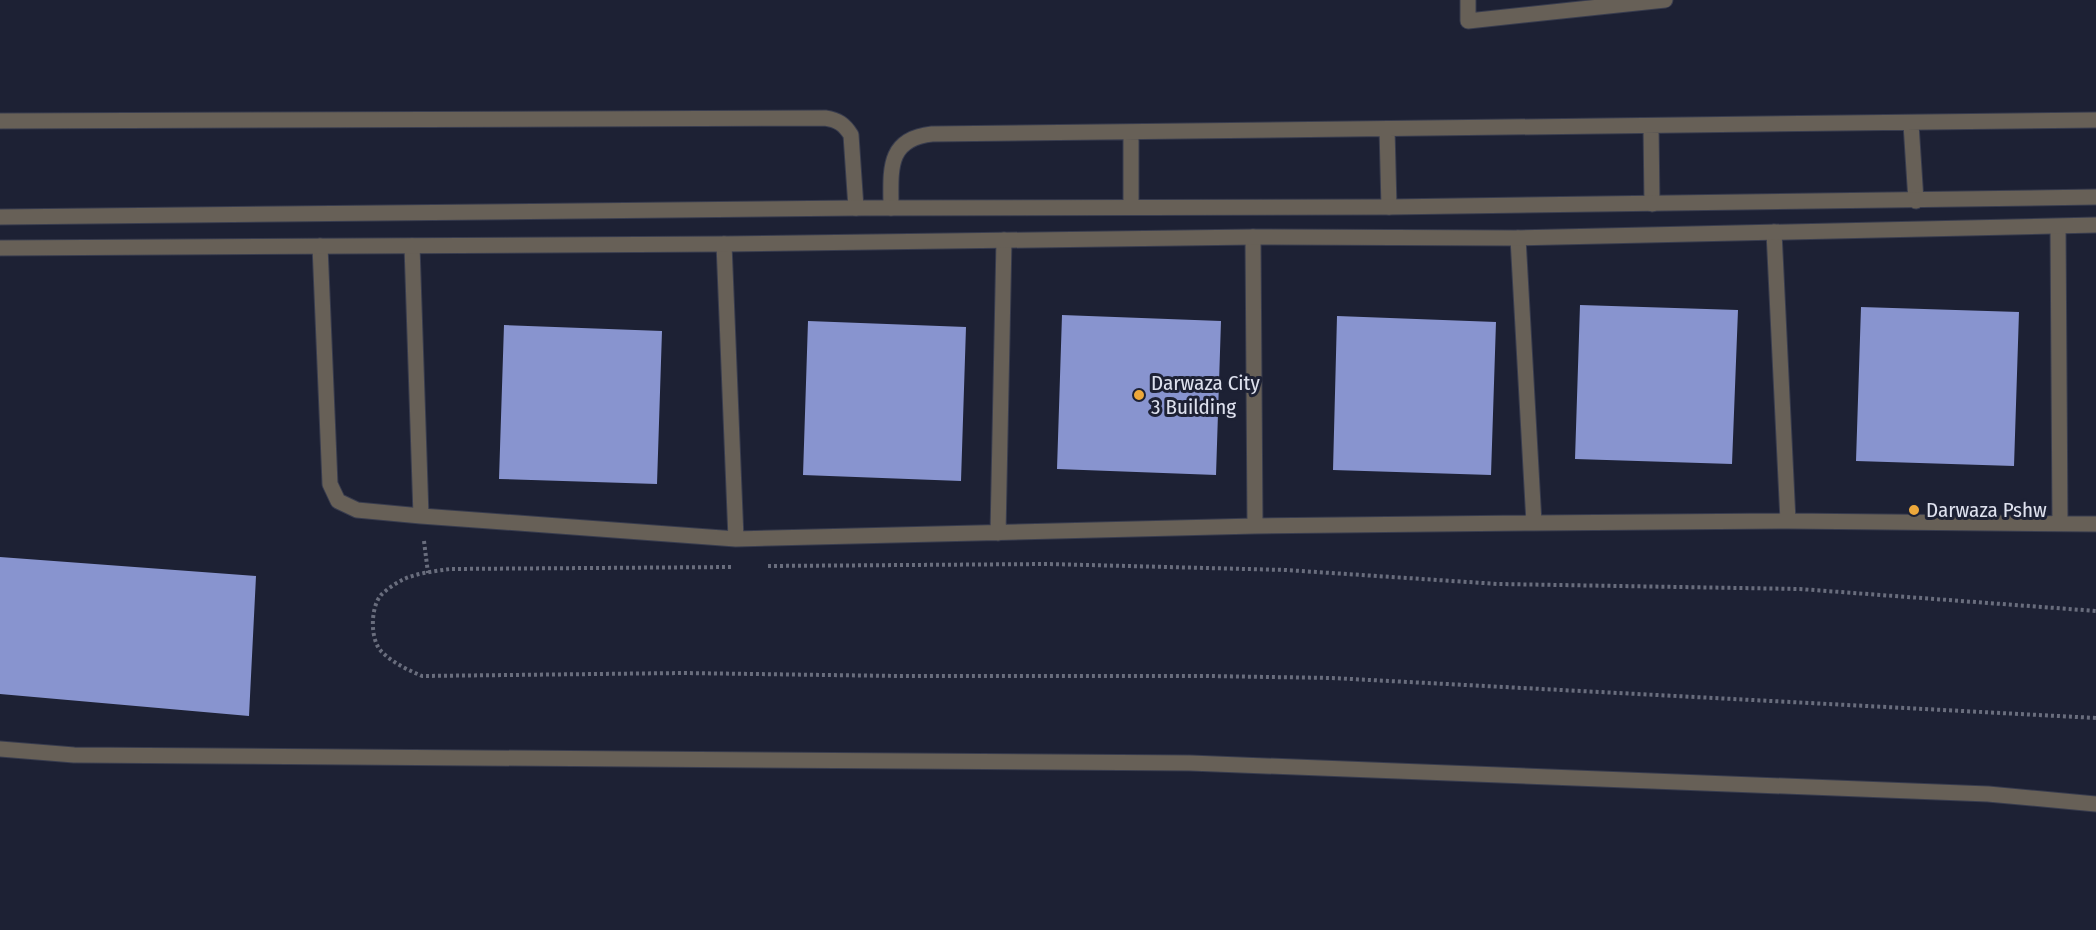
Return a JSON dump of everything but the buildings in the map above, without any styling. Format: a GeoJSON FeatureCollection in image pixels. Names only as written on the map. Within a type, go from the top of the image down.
{"type":"FeatureCollection","features":[{"type":"Feature","properties":{"kind":"street"},"geometry":{"type":"LineString","coordinates":[[1468,0],[1468,21],[1665,0]]}},
{"type":"Feature","properties":{"kind":"street"},"geometry":{"type":"LineString","coordinates":[[0,122],[825,118],[836,120],[845,126],[851,135],[856,208]]}},
{"type":"Feature","properties":{"kind":"street"},"geometry":{"type":"LineString","coordinates":[[891,208],[891,172],[894,157],[903,144],[916,136],[2096,120]]}},
{"type":"Feature","properties":{"kind":"street"},"geometry":{"type":"LineString","coordinates":[[1911,124],[1916,201]]}},
{"type":"Feature","properties":{"kind":"street"},"geometry":{"type":"LineString","coordinates":[[1652,126],[1652,204]]}},
{"type":"Feature","properties":{"kind":"street"},"geometry":{"type":"LineString","coordinates":[[1387,129],[1389,207]]}},
{"type":"Feature","properties":{"kind":"street"},"geometry":{"type":"LineString","coordinates":[[1131,132],[1131,207]]}},
{"type":"Feature","properties":{"kind":"street"},"geometry":{"type":"LineString","coordinates":[[0,217],[856,208],[1389,207],[2096,197]]}},
{"type":"Feature","properties":{"kind":"street"},"geometry":{"type":"LineString","coordinates":[[0,248],[724,244],[1252,237],[1518,238],[2096,225]]}},
{"type":"Feature","properties":{"kind":"street"},"geometry":{"type":"LineString","coordinates":[[2058,227],[2060,523]]}},
{"type":"Feature","properties":{"kind":"street"},"geometry":{"type":"LineString","coordinates":[[1774,232],[1788,522]]}},
{"type":"Feature","properties":{"kind":"street"},"geometry":{"type":"LineString","coordinates":[[1252,237],[1255,526]]}},
{"type":"Feature","properties":{"kind":"street"},"geometry":{"type":"LineString","coordinates":[[1518,238],[1534,523]]}},
{"type":"Feature","properties":{"kind":"street"},"geometry":{"type":"LineString","coordinates":[[998,533],[1004,240]]}},
{"type":"Feature","properties":{"kind":"street"},"geometry":{"type":"LineString","coordinates":[[724,244],[736,539]]}},
{"type":"Feature","properties":{"kind":"street"},"geometry":{"type":"LineString","coordinates":[[320,246],[330,484],[338,501],[357,510],[736,539],[1255,526],[1788,522],[2096,524]]}},
{"type":"Feature","properties":{"kind":"street"},"geometry":{"type":"LineString","coordinates":[[412,246],[421,516]]}},
{"type":"Feature","properties":{"kind":"street"},"geometry":{"type":"LineString","coordinates":[[0,749],[74,755],[1190,764],[1988,794],[2096,804]]}},
{"type":"Feature","properties":{"kind":"path"},"geometry":{"type":"LineString","coordinates":[[761,566],[1048,564],[1286,570],[1498,584],[1800,589],[2096,611]]}},
{"type":"Feature","properties":{"kind":"path"},"geometry":{"type":"LineString","coordinates":[[737,567],[450,569],[428,573],[405,579],[380,596],[374,616],[375,643],[381,652],[394,662],[422,676],[683,673],[1332,678],[2096,717]]}},
{"type":"Feature","properties":{"kind":"place","name":"Darwaza City 3 Building"},"geometry":{"type":"Point","coordinates":[1139,395]}},
{"type":"Feature","properties":{"kind":"place","name":"Darwaza Pshw"},"geometry":{"type":"Point","coordinates":[1914,510]}}]}
